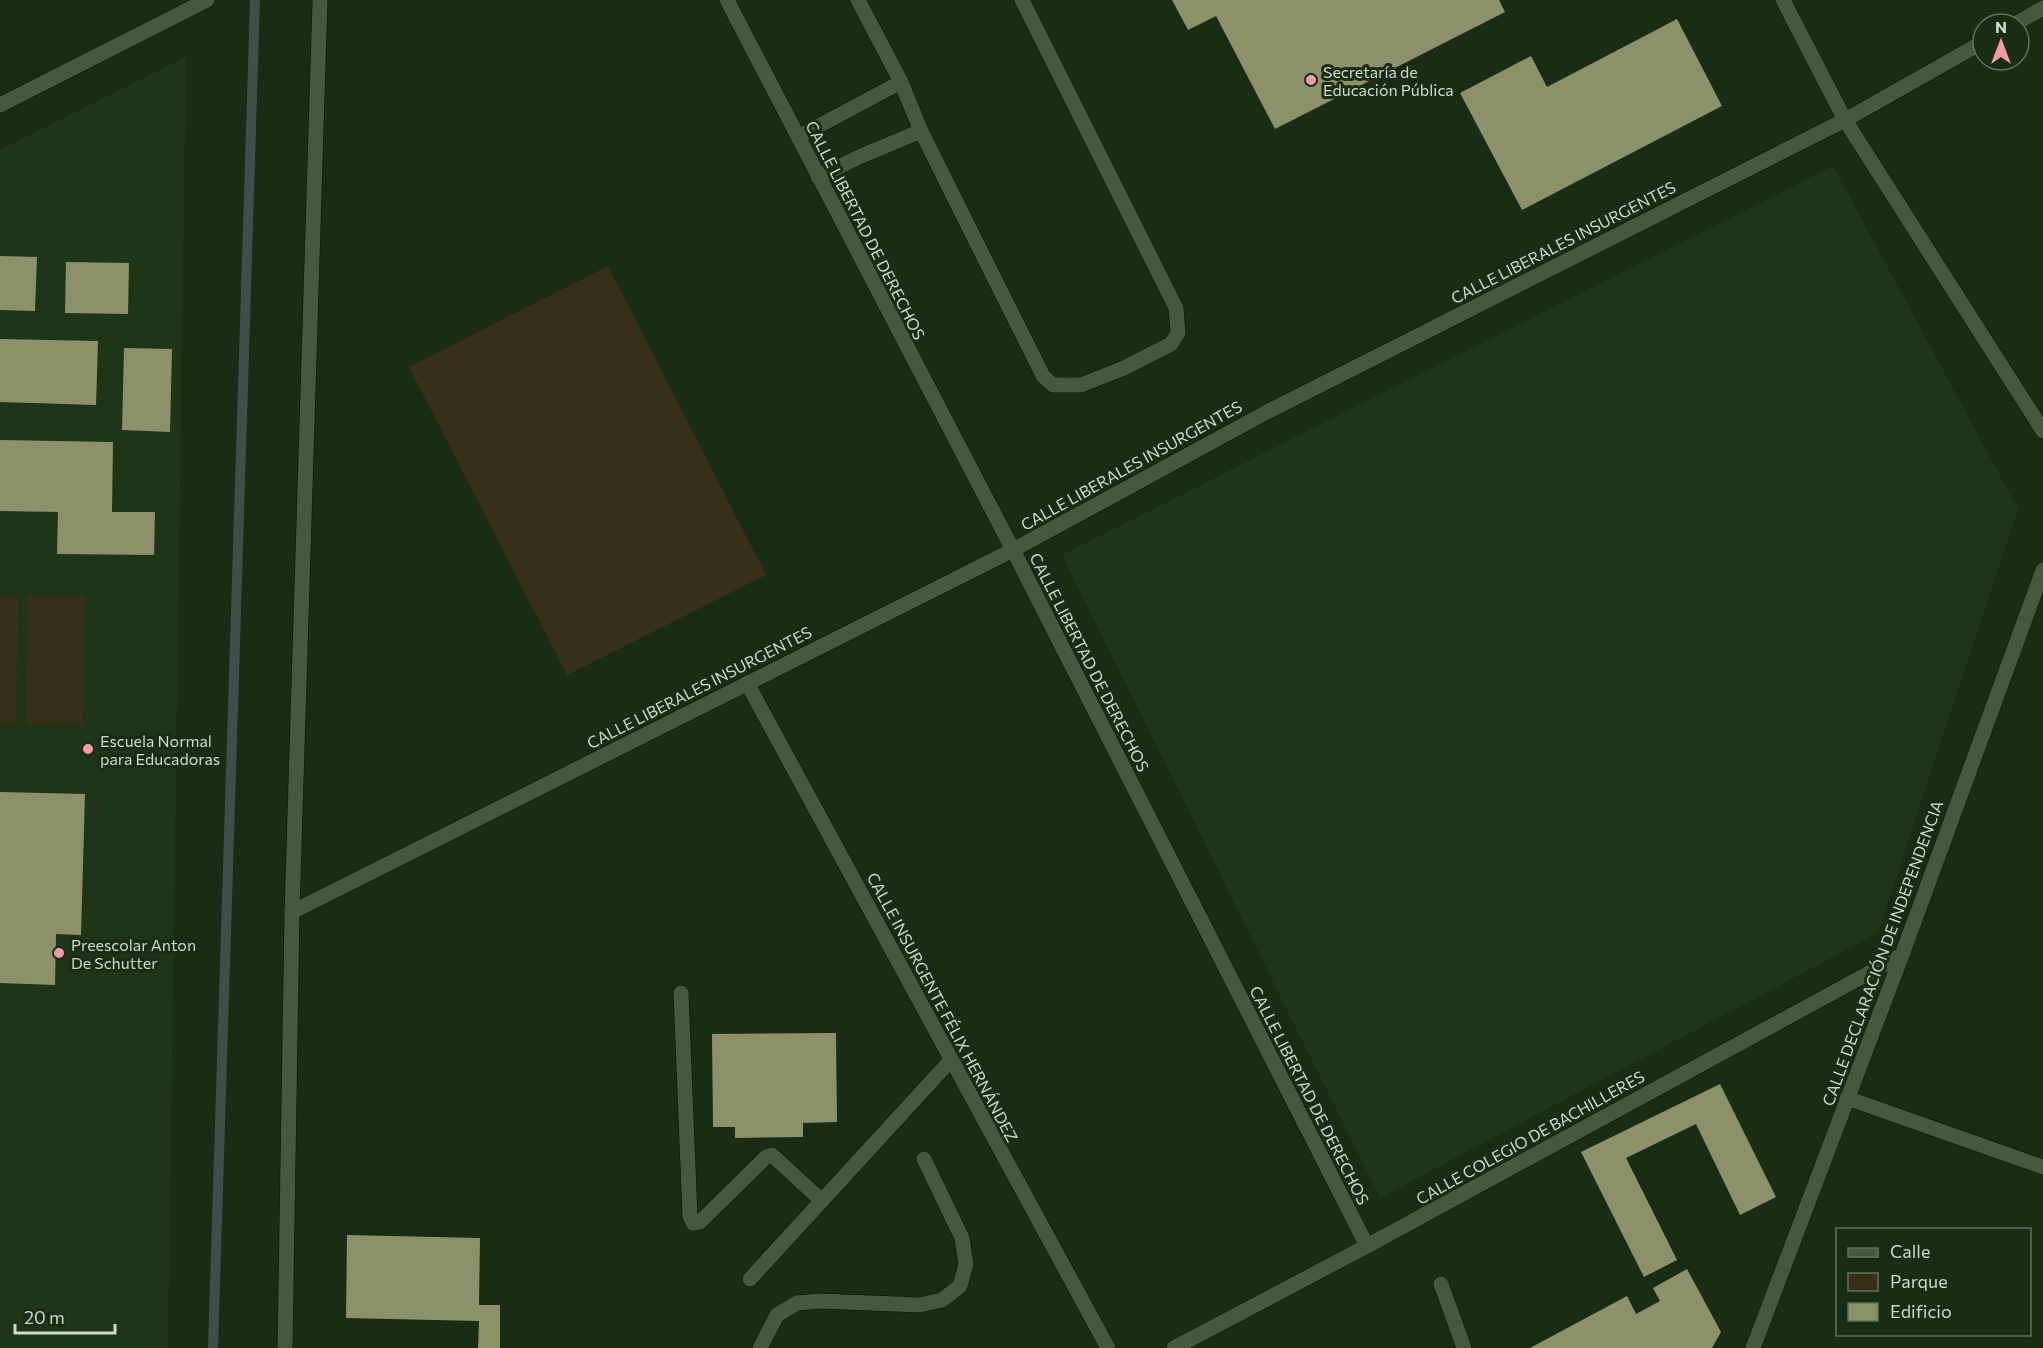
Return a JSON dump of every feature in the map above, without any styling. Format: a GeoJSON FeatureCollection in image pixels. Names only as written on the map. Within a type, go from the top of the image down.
{"type":"FeatureCollection","features":[{"type":"Feature","properties":{"kind":"street"},"geometry":{"type":"LineString","coordinates":[[0,105],[207,0]]}},
{"type":"Feature","properties":{"kind":"street"},"geometry":{"type":"LineString","coordinates":[[285,1348],[292,912],[320,0]]}},
{"type":"Feature","properties":{"kind":"street","name":"CALLE LIBERTAD DE DERECHOS"},"geometry":{"type":"LineString","coordinates":[[727,0],[1012,550],[1367,1246]]}},
{"type":"Feature","properties":{"kind":"street"},"geometry":{"type":"LineString","coordinates":[[858,0],[902,82],[921,131],[1043,376],[1053,385],[1081,385],[1124,368],[1171,344],[1178,333],[1176,308],[1022,0]]}},
{"type":"Feature","properties":{"kind":"street"},"geometry":{"type":"LineString","coordinates":[[1783,0],[1845,120],[2043,431]]}},
{"type":"Feature","properties":{"kind":"street","name":"CALLE LIBERALES INSURGENTES"},"geometry":{"type":"LineString","coordinates":[[292,912],[1012,550],[1267,412],[1845,120],[1971,49]]}},
{"type":"Feature","properties":{"kind":"street"},"geometry":{"type":"LineString","coordinates":[[798,137],[902,82]]}},
{"type":"Feature","properties":{"kind":"street"},"geometry":{"type":"LineString","coordinates":[[818,177],[921,131]]}},
{"type":"Feature","properties":{"kind":"street","name":"CALLE DECLARACIÓN DE INDEPENDENCIA"},"geometry":{"type":"LineString","coordinates":[[1753,1348],[1902,955],[2043,570]]}},
{"type":"Feature","properties":{"kind":"street","name":"CALLE INSURGENTE FÉLIX HERNÁNDEZ"},"geometry":{"type":"LineString","coordinates":[[747,683],[1108,1348]]}},
{"type":"Feature","properties":{"kind":"street","name":"CALLE COLEGIO DE BACHILLERES"},"geometry":{"type":"LineString","coordinates":[[1174,1348],[1367,1246],[1902,955]]}},
{"type":"Feature","properties":{"kind":"street"},"geometry":{"type":"LineString","coordinates":[[681,993],[690,1217],[693,1223],[700,1222],[766,1156],[772,1155],[822,1201]]}},
{"type":"Feature","properties":{"kind":"street"},"geometry":{"type":"LineString","coordinates":[[750,1279],[951,1060]]}},
{"type":"Feature","properties":{"kind":"street"},"geometry":{"type":"LineString","coordinates":[[1847,1098],[2043,1167]]}},
{"type":"Feature","properties":{"kind":"street"},"geometry":{"type":"LineString","coordinates":[[760,1348],[777,1315],[797,1303],[820,1301],[920,1305],[942,1300],[960,1286],[966,1264],[962,1238],[924,1159]]}},
{"type":"Feature","properties":{"kind":"street"},"geometry":{"type":"LineString","coordinates":[[1441,1284],[1464,1348]]}},
{"type":"Feature","properties":{"kind":"shaded area","name":"Escuela Normal para Educadoras"},"geometry":{"type":"Polygon","coordinates":[[[186,57],[168,1348],[0,1348],[0,150],[186,57]]]}},
{"type":"Feature","properties":{"kind":"shaded area"},"geometry":{"type":"Polygon","coordinates":[[[1833,166],[2018,509],[1878,933],[1380,1198],[1062,555],[1833,166]]]}},
{"type":"Feature","properties":{"kind":"green space"},"geometry":{"type":"Polygon","coordinates":[[[608,266],[766,575],[567,675],[409,367],[608,266]]]}},
{"type":"Feature","properties":{"kind":"green space"},"geometry":{"type":"Polygon","coordinates":[[[0,595],[18,595],[17,725],[0,725],[0,595]]]}},
{"type":"Feature","properties":{"kind":"green space"},"geometry":{"type":"Polygon","coordinates":[[[27,596],[84,596],[83,725],[26,725],[27,596]]]}},
{"type":"Feature","properties":{"kind":"building","name":"Secretaría de Educación Pública"},"geometry":{"type":"Polygon","coordinates":[[[1172,0],[1499,0],[1505,12],[1275,129],[1216,16],[1188,30],[1172,0]]]}},
{"type":"Feature","properties":{"kind":"building"},"geometry":{"type":"Polygon","coordinates":[[[1677,19],[1722,106],[1522,210],[1460,93],[1531,56],[1547,87],[1677,19]]]}},
{"type":"Feature","properties":{"kind":"building"},"geometry":{"type":"Polygon","coordinates":[[[0,256],[37,257],[35,311],[0,310],[0,256]]]}},
{"type":"Feature","properties":{"kind":"building"},"geometry":{"type":"Polygon","coordinates":[[[66,262],[129,263],[128,314],[65,313],[66,262]]]}},
{"type":"Feature","properties":{"kind":"building"},"geometry":{"type":"Polygon","coordinates":[[[0,339],[98,341],[96,405],[0,402],[0,339]]]}},
{"type":"Feature","properties":{"kind":"building"},"geometry":{"type":"Polygon","coordinates":[[[124,348],[172,349],[170,432],[122,430],[124,348]]]}},
{"type":"Feature","properties":{"kind":"building"},"geometry":{"type":"Polygon","coordinates":[[[0,440],[113,442],[112,512],[155,512],[154,555],[57,554],[58,512],[0,511],[0,440]]]}},
{"type":"Feature","properties":{"kind":"building"},"geometry":{"type":"Polygon","coordinates":[[[0,792],[85,794],[81,935],[56,934],[55,985],[0,983],[0,792]]]}},
{"type":"Feature","properties":{"kind":"building"},"geometry":{"type":"Polygon","coordinates":[[[836,1033],[837,1122],[803,1123],[803,1137],[735,1138],[735,1127],[713,1127],[712,1034],[836,1033]]]}},
{"type":"Feature","properties":{"kind":"building"},"geometry":{"type":"Polygon","coordinates":[[[1720,1084],[1776,1197],[1740,1215],[1696,1124],[1626,1158],[1677,1260],[1644,1277],[1581,1152],[1720,1084]]]}},
{"type":"Feature","properties":{"kind":"building"},"geometry":{"type":"Polygon","coordinates":[[[347,1235],[480,1238],[479,1305],[500,1305],[500,1348],[478,1348],[479,1321],[346,1318],[347,1235]]]}},
{"type":"Feature","properties":{"kind":"building"},"geometry":{"type":"Polygon","coordinates":[[[1687,1269],[1721,1332],[1712,1348],[1530,1348],[1627,1296],[1636,1314],[1660,1301],[1653,1288],[1687,1269]]]}},
{"type":"Feature","properties":{"kind":"waterway"},"geometry":{"type":"LineString","coordinates":[[213,1348],[255,0]]}},
{"type":"Feature","properties":{"kind":"place","name":"Secretaría de Educación Pública"},"geometry":{"type":"Point","coordinates":[1311,80]}},
{"type":"Feature","properties":{"kind":"place","name":"Escuela Normal para Educadoras"},"geometry":{"type":"Point","coordinates":[88,749]}},
{"type":"Feature","properties":{"kind":"place","name":"Preescolar Anton De Schutter"},"geometry":{"type":"Point","coordinates":[59,953]}}]}
